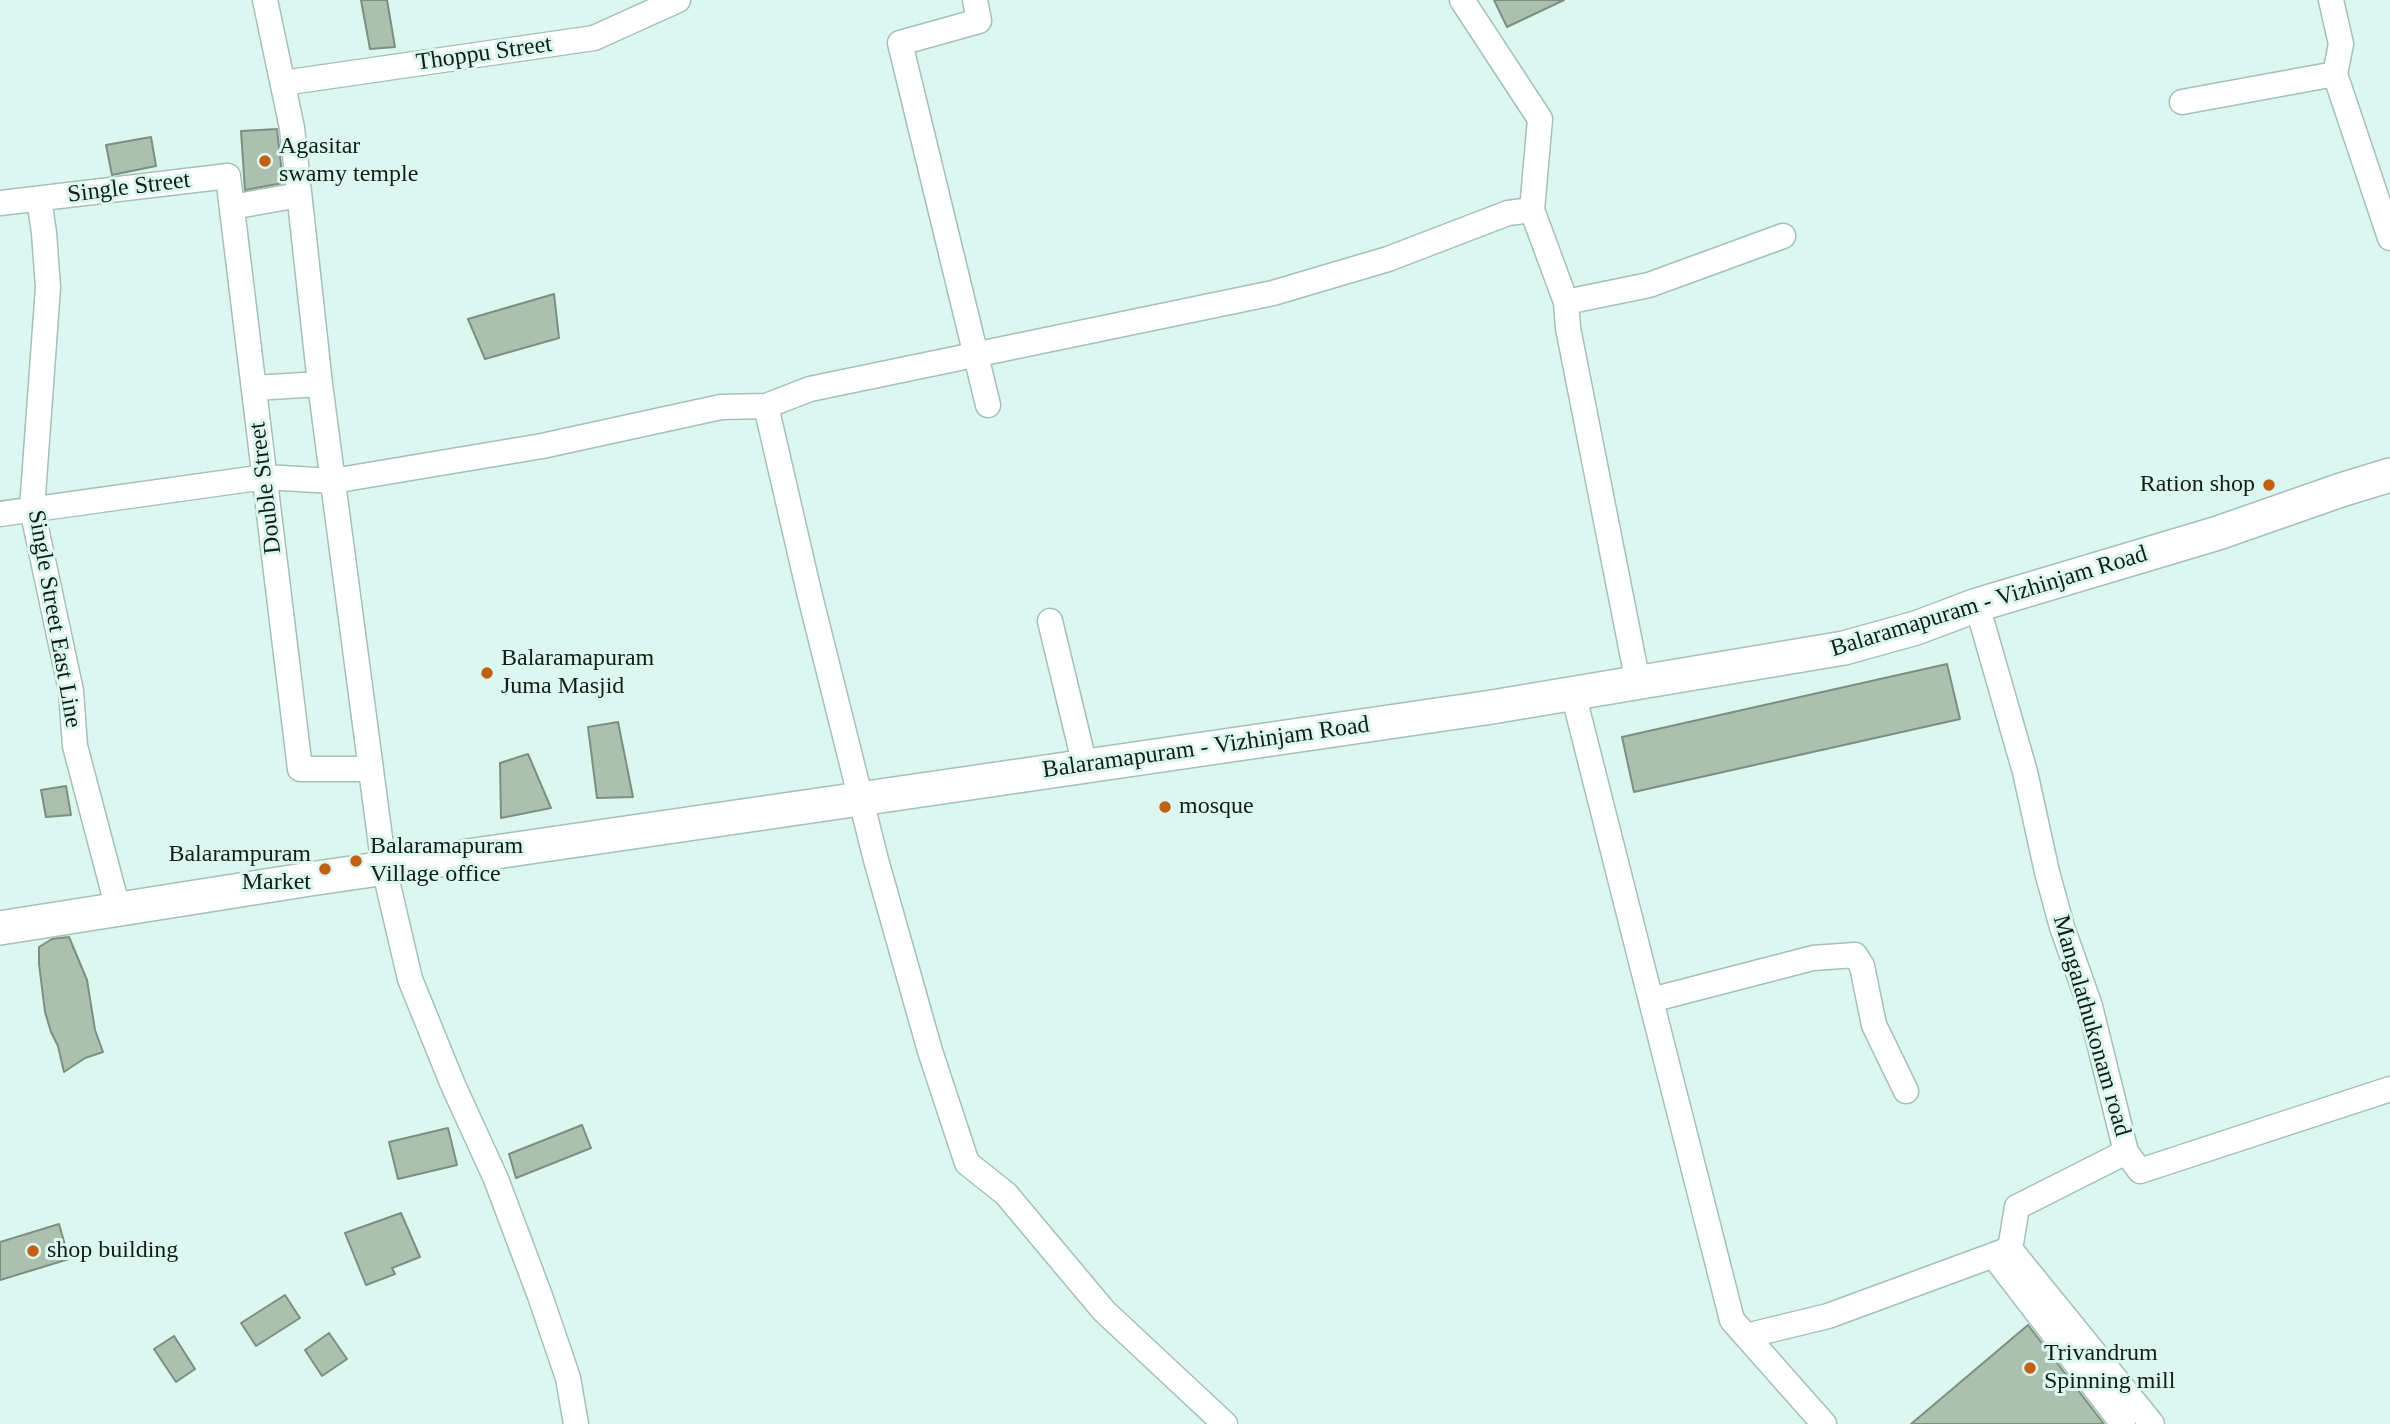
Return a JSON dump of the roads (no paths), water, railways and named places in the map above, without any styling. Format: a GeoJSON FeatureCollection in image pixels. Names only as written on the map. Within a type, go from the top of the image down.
{"type":"FeatureCollection","features":[{"type":"Feature","properties":{"kind":"main road","name":"Balaramapuram - Vizhinjam Road"},"geometry":{"type":"LineString","coordinates":[[0,928],[384,868],[1573,693],[1844,648],[2218,533],[2390,475]]}},
{"type":"Feature","properties":{"kind":"street"},"geometry":{"type":"LineString","coordinates":[[265,0],[292,128],[320,384],[384,868],[410,979],[453,1085],[496,1179],[535,1283],[568,1378],[576,1424]]}},
{"type":"Feature","properties":{"kind":"street","name":"Thoppu Street"},"geometry":{"type":"LineString","coordinates":[[283,83],[594,38],[678,0]]}},
{"type":"Feature","properties":{"kind":"street"},"geometry":{"type":"LineString","coordinates":[[975,0],[979,21],[900,43],[988,405]]}},
{"type":"Feature","properties":{"kind":"street"},"geometry":{"type":"LineString","coordinates":[[1462,0],[1540,120],[1532,210],[1566,302],[1568,328],[1638,683]]}},
{"type":"Feature","properties":{"kind":"street"},"geometry":{"type":"LineString","coordinates":[[2331,0],[2341,44],[2335,74],[2390,238]]}},
{"type":"Feature","properties":{"kind":"street"},"geometry":{"type":"LineString","coordinates":[[2182,102],[2335,74]]}},
{"type":"Feature","properties":{"kind":"street","name":"Single Street"},"geometry":{"type":"LineString","coordinates":[[0,204],[228,176],[232,207]]}},
{"type":"Feature","properties":{"kind":"street"},"geometry":{"type":"LineString","coordinates":[[232,207],[299,195]]}},
{"type":"Feature","properties":{"kind":"street","name":"Single Street East Line"},"geometry":{"type":"LineString","coordinates":[[39,199],[48,287],[32,509],[71,691],[75,746],[118,909]]}},
{"type":"Feature","properties":{"kind":"street","name":"Double Street"},"geometry":{"type":"LineString","coordinates":[[232,207],[300,769],[370,769]]}},
{"type":"Feature","properties":{"kind":"street"},"geometry":{"type":"LineString","coordinates":[[0,514],[265,477],[333,481],[542,446],[721,407],[766,406],[810,389],[1273,293],[1388,260],[1508,214],[1532,210]]}},
{"type":"Feature","properties":{"kind":"street"},"geometry":{"type":"LineString","coordinates":[[1566,302],[1649,285],[1783,236]]}},
{"type":"Feature","properties":{"kind":"street"},"geometry":{"type":"LineString","coordinates":[[254,388],[320,384]]}},
{"type":"Feature","properties":{"kind":"street"},"geometry":{"type":"LineString","coordinates":[[766,406],[860,799],[930,1051],[967,1163],[1006,1194],[1104,1311],[1224,1424]]}},
{"type":"Feature","properties":{"kind":"street","name":"Mangalathukonam road"},"geometry":{"type":"LineString","coordinates":[[1977,605],[2025,772],[2062,927],[2090,1006],[2126,1152],[2017,1207],[2001,1252]]}},
{"type":"Feature","properties":{"kind":"street"},"geometry":{"type":"LineString","coordinates":[[1050,621],[1085,766]]}},
{"type":"Feature","properties":{"kind":"street"},"geometry":{"type":"LineString","coordinates":[[1573,693],[1732,1320],[1824,1424]]}},
{"type":"Feature","properties":{"kind":"street"},"geometry":{"type":"LineString","coordinates":[[1651,1000],[1813,958],[1854,955],[1862,966],[1874,1025],[1906,1091]]}},
{"type":"Feature","properties":{"kind":"street"},"geometry":{"type":"LineString","coordinates":[[2126,1152],[2140,1171],[2390,1089]]}},
{"type":"Feature","properties":{"kind":"street"},"geometry":{"type":"LineString","coordinates":[[1746,1336],[1828,1316],[2001,1252]]}},
{"type":"Feature","properties":{"kind":"street"},"geometry":{"type":"LineString","coordinates":[[2001,1252],[2123,1424]]}},
{"type":"Feature","properties":{"kind":"street"},"geometry":{"type":"LineString","coordinates":[[2001,1252],[2151,1424]]}},
{"type":"Feature","properties":{"kind":"place","name":"Agasitar swamy temple"},"geometry":{"type":"Point","coordinates":[265,161]}},
{"type":"Feature","properties":{"kind":"place","name":"Ration shop"},"geometry":{"type":"Point","coordinates":[2269,485]}},
{"type":"Feature","properties":{"kind":"place","name":"Balaramapuram Juma Masjid"},"geometry":{"type":"Point","coordinates":[487,673]}},
{"type":"Feature","properties":{"kind":"place","name":"mosque"},"geometry":{"type":"Point","coordinates":[1165,807]}},
{"type":"Feature","properties":{"kind":"place","name":"Balaramapuram Village office"},"geometry":{"type":"Point","coordinates":[356,861]}},
{"type":"Feature","properties":{"kind":"place","name":"Balarampuram Market"},"geometry":{"type":"Point","coordinates":[325,869]}},
{"type":"Feature","properties":{"kind":"place","name":"shop building"},"geometry":{"type":"Point","coordinates":[33,1251]}},
{"type":"Feature","properties":{"kind":"place","name":"Trivandrum Spinning mill"},"geometry":{"type":"Point","coordinates":[2030,1368]}}]}
